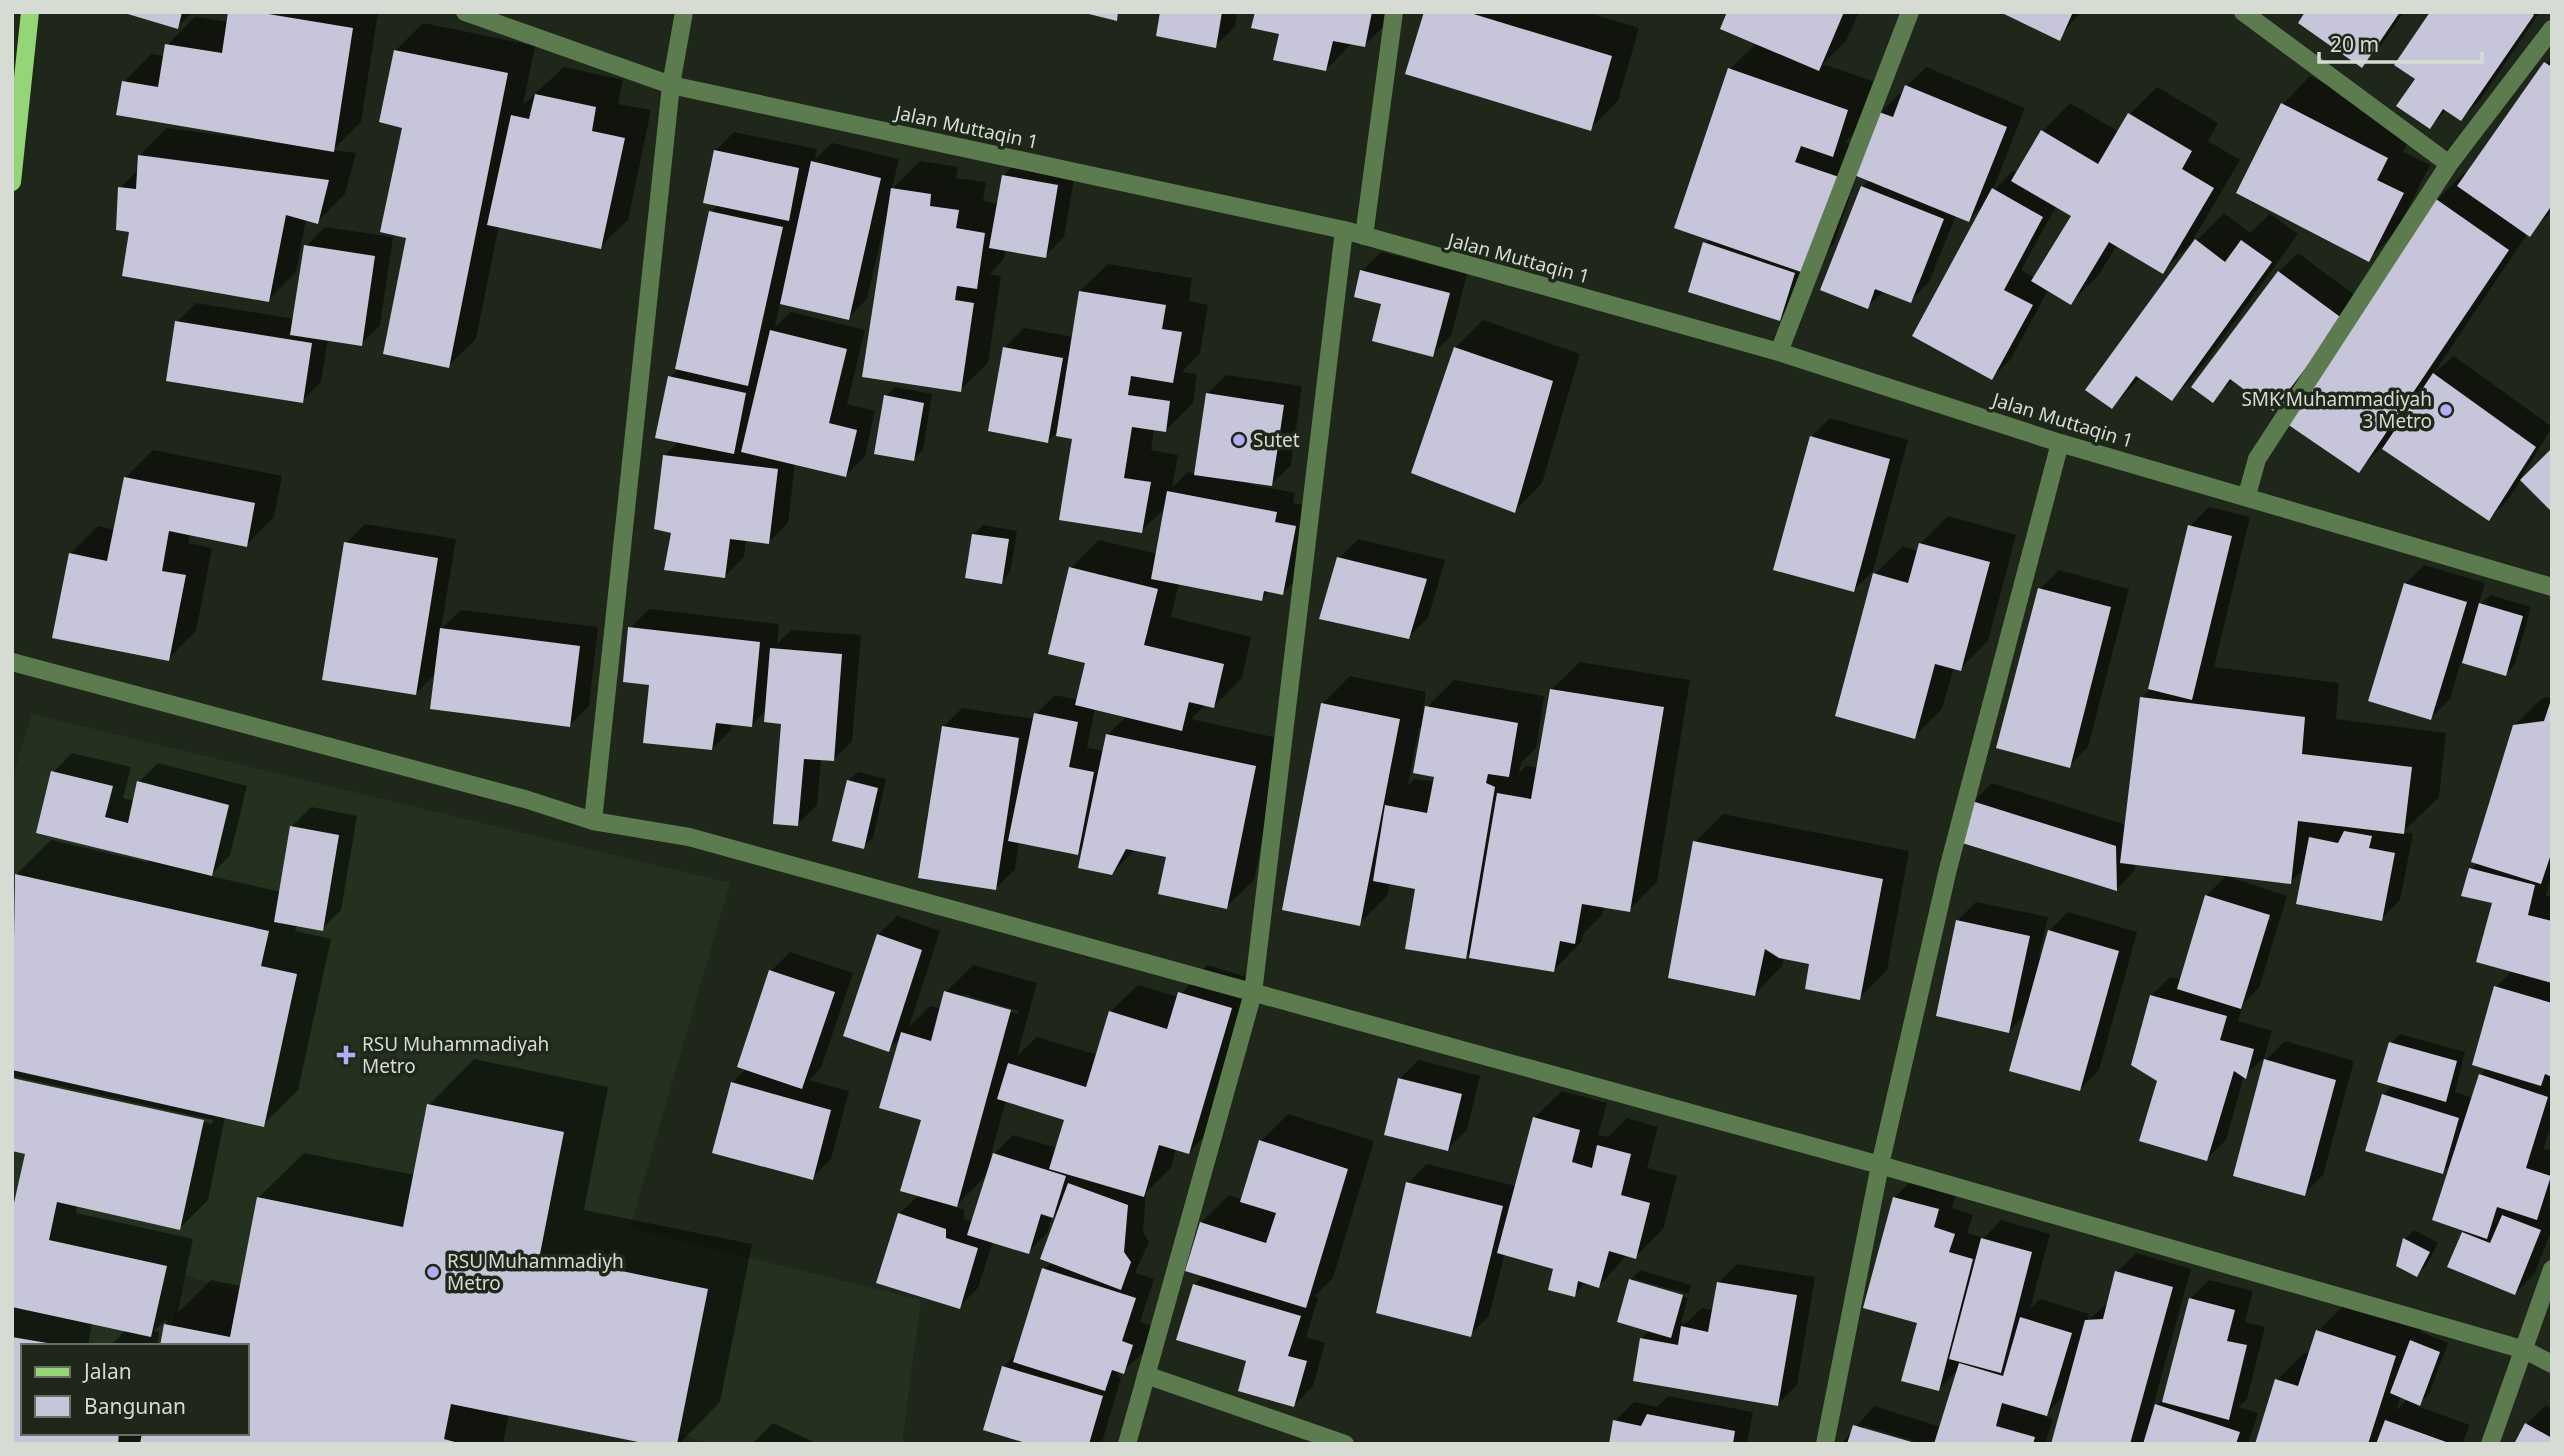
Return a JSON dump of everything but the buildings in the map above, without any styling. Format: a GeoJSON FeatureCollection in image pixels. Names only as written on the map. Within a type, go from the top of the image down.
{"type":"FeatureCollection","features":[{"type":"Feature","properties":{"kind":"main road"},"geometry":{"type":"LineString","coordinates":[[12,182],[30,12]]}},
{"type":"Feature","properties":{"kind":"street","name":"Jalan Muttaqin 1"},"geometry":{"type":"LineString","coordinates":[[465,12],[671,85],[1344,230],[1779,352],[2060,443],[2247,495],[2552,587]]}},
{"type":"Feature","properties":{"kind":"street"},"geometry":{"type":"LineString","coordinates":[[593,821],[671,85],[684,12]]}},
{"type":"Feature","properties":{"kind":"street"},"geometry":{"type":"LineString","coordinates":[[1364,236],[1394,12]]}},
{"type":"Feature","properties":{"kind":"street"},"geometry":{"type":"LineString","coordinates":[[1779,352],[1910,12]]}},
{"type":"Feature","properties":{"kind":"street"},"geometry":{"type":"LineString","coordinates":[[2243,12],[2449,164]]}},
{"type":"Feature","properties":{"kind":"street"},"geometry":{"type":"LineString","coordinates":[[2247,495],[2258,458],[2449,164],[2552,29]]}},
{"type":"Feature","properties":{"kind":"street"},"geometry":{"type":"LineString","coordinates":[[1126,1444],[1253,993],[1344,230]]}},
{"type":"Feature","properties":{"kind":"street"},"geometry":{"type":"LineString","coordinates":[[1825,1444],[1880,1165],[1948,869],[2060,443]]}},
{"type":"Feature","properties":{"kind":"street"},"geometry":{"type":"LineString","coordinates":[[12,662],[525,799],[593,821],[689,837],[1880,1165],[2525,1350],[2552,1364]]}},
{"type":"Feature","properties":{"kind":"street"},"geometry":{"type":"LineString","coordinates":[[2490,1444],[2552,1269]]}},
{"type":"Feature","properties":{"kind":"street"},"geometry":{"type":"LineString","coordinates":[[1146,1376],[1345,1444]]}},
{"type":"Feature","properties":{"kind":"shaded area","name":"RSU Muhammadiyah Metro"},"geometry":{"type":"Polygon","coordinates":[[[32,714],[730,883],[630,1228],[921,1300],[902,1444],[711,1444],[185,1275],[166,1344],[21,1344],[21,1435],[140,1435],[138,1444],[12,1444],[12,780],[32,714]]]}},
{"type":"Feature","properties":{"kind":"place","name":"SMK Muhammadiyah 3 Metro"},"geometry":{"type":"Point","coordinates":[2446,410]}},
{"type":"Feature","properties":{"kind":"place","name":"Sutet"},"geometry":{"type":"Point","coordinates":[1239,440]}},
{"type":"Feature","properties":{"kind":"place","name":"RSU Muhammadiyah Metro"},"geometry":{"type":"Point","coordinates":[346,1055]}},
{"type":"Feature","properties":{"kind":"place","name":"RSU Muhammadiyh Metro"},"geometry":{"type":"Point","coordinates":[433,1272]}}]}
